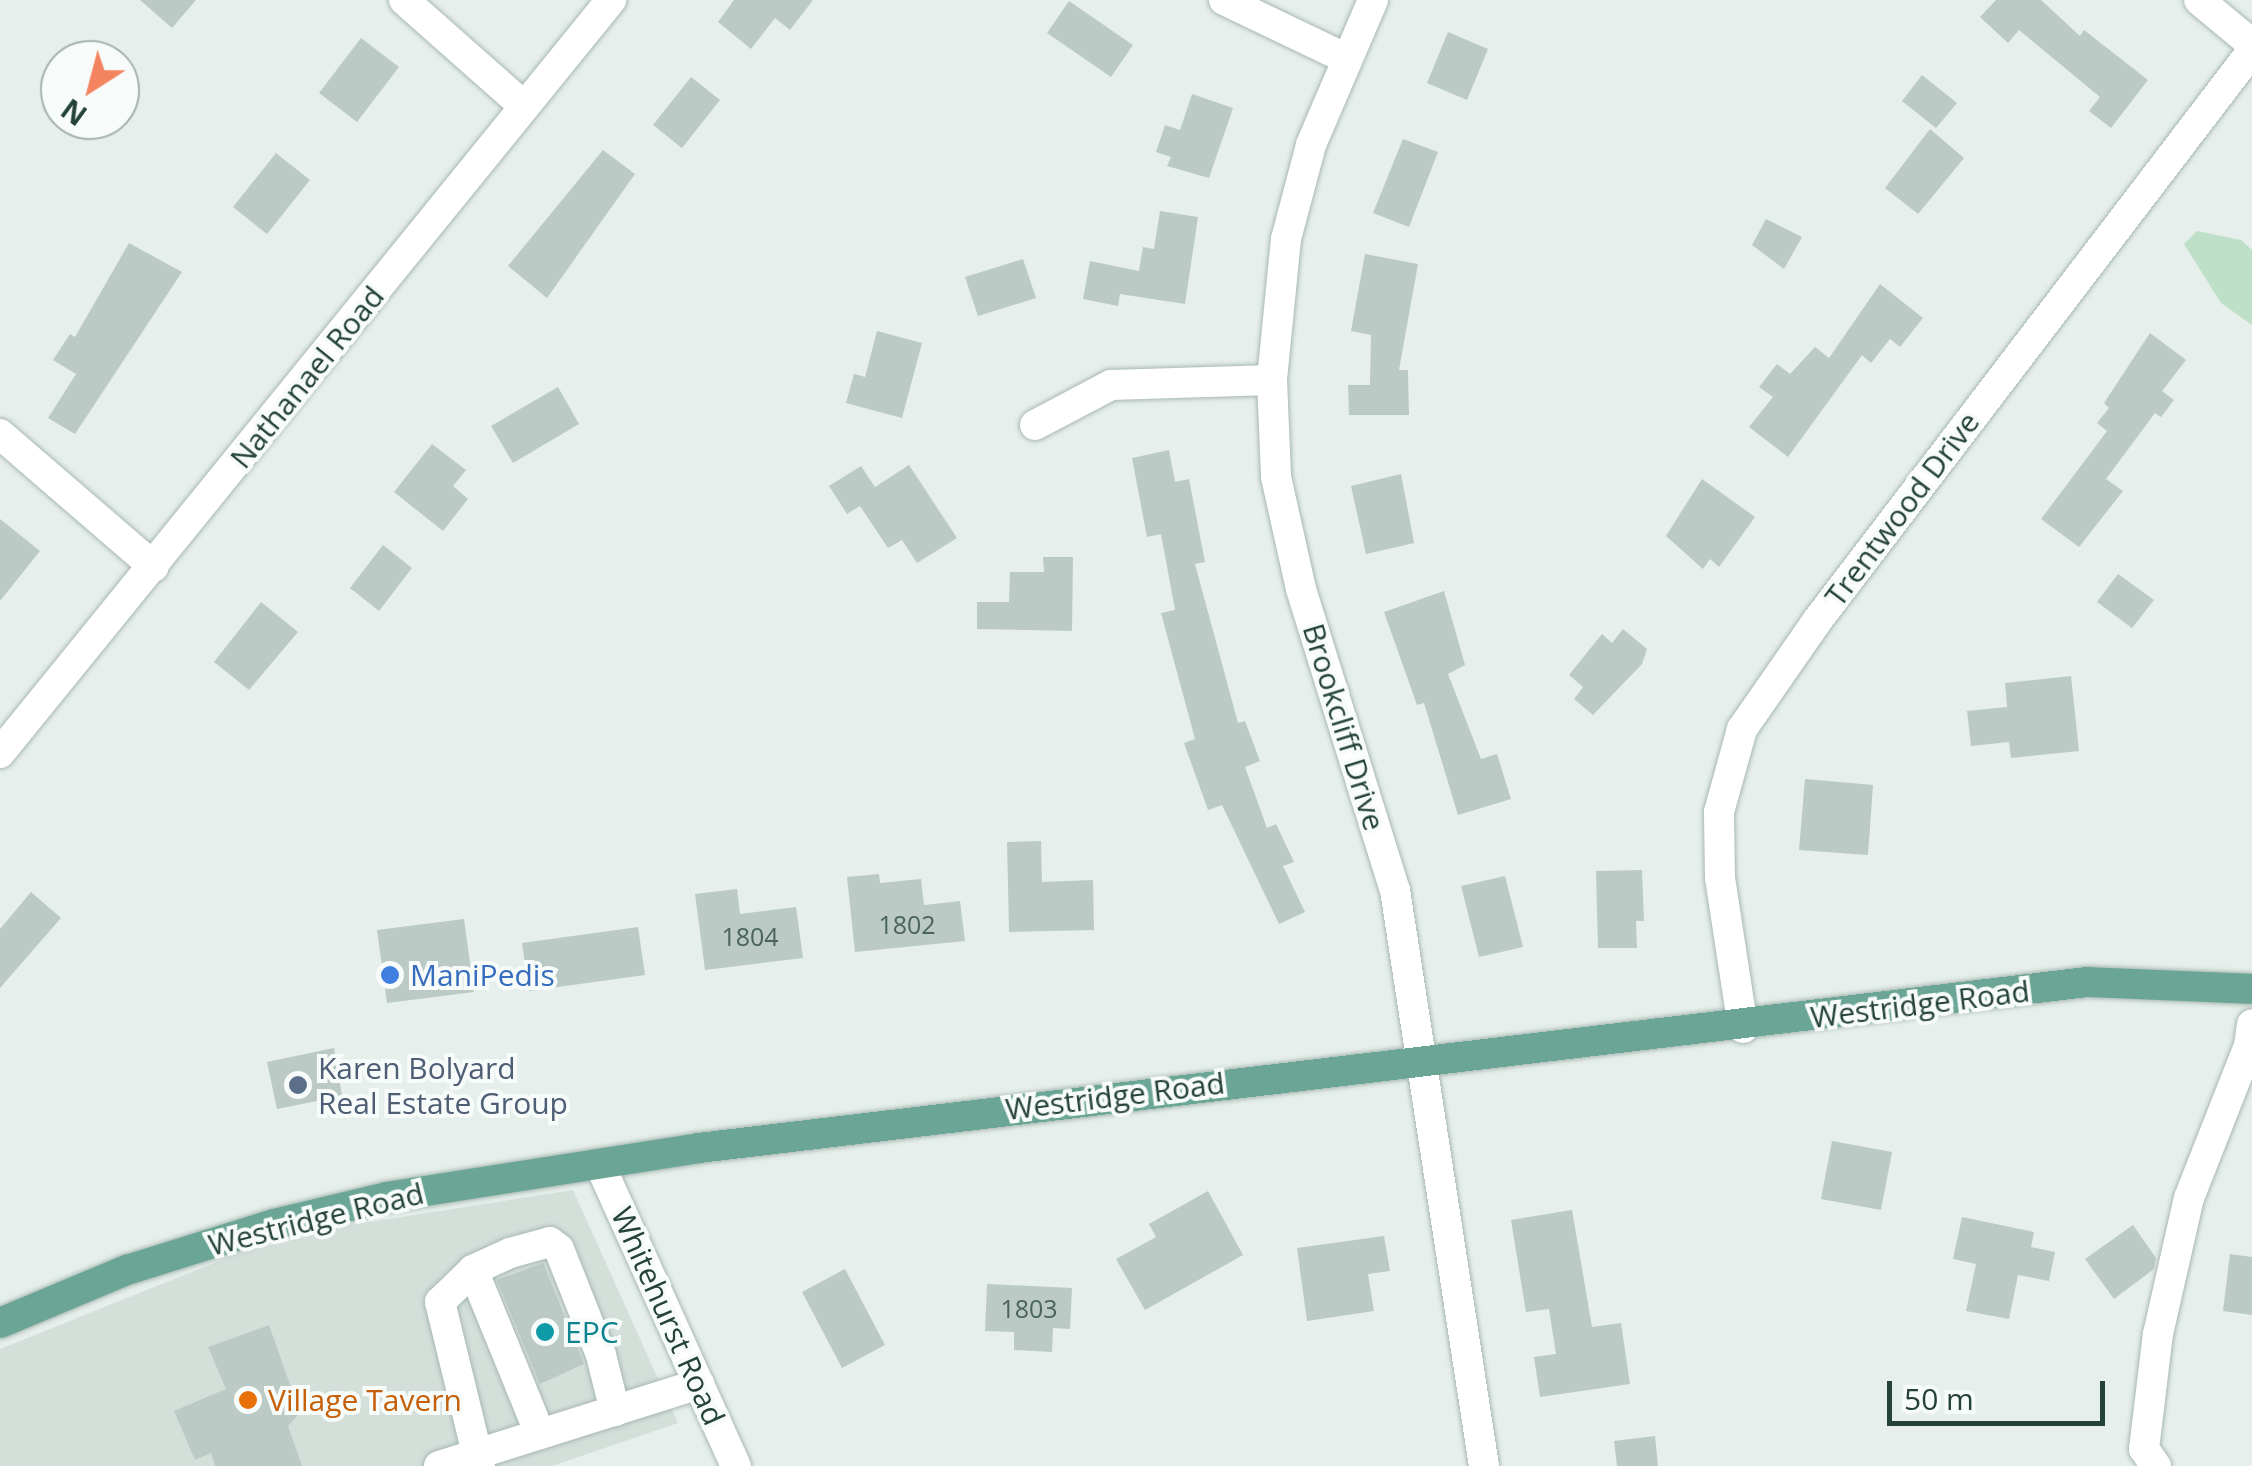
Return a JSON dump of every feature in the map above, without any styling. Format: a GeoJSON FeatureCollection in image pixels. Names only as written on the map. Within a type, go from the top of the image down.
{"type":"FeatureCollection","features":[{"type":"Feature","properties":{"kind":"main road","name":"Westridge Road"},"geometry":{"type":"LineString","coordinates":[[0,1324],[127,1270],[274,1224],[387,1197],[600,1165],[1424,1058],[1744,1028],[2088,982],[2252,989]]}},
{"type":"Feature","properties":{"kind":"street"},"geometry":{"type":"LineString","coordinates":[[404,0],[524,106]]}},
{"type":"Feature","properties":{"kind":"street","name":"Nathanael Road"},"geometry":{"type":"LineString","coordinates":[[0,753],[611,0]]}},
{"type":"Feature","properties":{"kind":"street"},"geometry":{"type":"LineString","coordinates":[[1224,0],[1348,59]]}},
{"type":"Feature","properties":{"kind":"street","name":"Brookcliff Drive"},"geometry":{"type":"LineString","coordinates":[[1373,0],[1311,145],[1286,239],[1272,380],[1276,476],[1293,552],[1395,890],[1424,1058],[1484,1466]]}},
{"type":"Feature","properties":{"kind":"street"},"geometry":{"type":"LineString","coordinates":[[2199,0],[2252,48]]}},
{"type":"Feature","properties":{"kind":"street","name":"Trentwood Drive"},"geometry":{"type":"LineString","coordinates":[[1744,1028],[1720,878],[1719,812],[1742,729],[1817,621],[2252,48]]}},
{"type":"Feature","properties":{"kind":"street"},"geometry":{"type":"LineString","coordinates":[[1035,425],[1111,386],[1272,380]]}},
{"type":"Feature","properties":{"kind":"street"},"geometry":{"type":"LineString","coordinates":[[0,434],[154,567]]}},
{"type":"Feature","properties":{"kind":"street"},"geometry":{"type":"LineString","coordinates":[[2156,1466],[2144,1450],[2158,1334],[2188,1198],[2249,1046],[2252,1024]]}},
{"type":"Feature","properties":{"kind":"street","name":"Whitehurst Road"},"geometry":{"type":"LineString","coordinates":[[600,1165],[736,1466]]}},
{"type":"Feature","properties":{"kind":"street"},"geometry":{"type":"LineString","coordinates":[[479,1460],[438,1317],[440,1302],[474,1270],[550,1242],[560,1249],[601,1355],[615,1411]]}},
{"type":"Feature","properties":{"kind":"street"},"geometry":{"type":"LineString","coordinates":[[474,1270],[540,1434]]}},
{"type":"Feature","properties":{"kind":"street"},"geometry":{"type":"LineString","coordinates":[[439,1466],[479,1460],[540,1434],[699,1384]]}},
{"type":"Feature","properties":{"kind":"shaded area"},"geometry":{"type":"Polygon","coordinates":[[[573,1190],[678,1423],[552,1466],[0,1466],[0,1349],[234,1255],[332,1228],[573,1190]]]}},
{"type":"Feature","properties":{"kind":"green space"},"geometry":{"type":"Polygon","coordinates":[[[2197,231],[2241,240],[2252,250],[2252,325],[2221,303],[2184,244],[2197,231]]]}},
{"type":"Feature","properties":{"kind":"building"},"geometry":{"type":"Polygon","coordinates":[[[140,0],[196,0],[172,28],[140,0]]]}},
{"type":"Feature","properties":{"kind":"building"},"geometry":{"type":"Polygon","coordinates":[[[734,0],[813,0],[790,30],[775,18],[751,49],[718,22],[734,0]]]}},
{"type":"Feature","properties":{"kind":"building"},"geometry":{"type":"Polygon","coordinates":[[[1996,0],[2041,0],[2080,36],[2084,30],[2148,80],[2111,128],[2089,111],[2100,97],[2019,30],[2008,43],[1980,17],[1996,0]]]}},
{"type":"Feature","properties":{"kind":"building"},"geometry":{"type":"Polygon","coordinates":[[[1069,1],[1133,45],[1111,77],[1047,33],[1069,1]]]}},
{"type":"Feature","properties":{"kind":"building"},"geometry":{"type":"Polygon","coordinates":[[[1448,32],[1488,49],[1467,100],[1427,83],[1448,32]]]}},
{"type":"Feature","properties":{"kind":"building"},"geometry":{"type":"Polygon","coordinates":[[[361,38],[399,67],[357,122],[319,93],[361,38]]]}},
{"type":"Feature","properties":{"kind":"building"},"geometry":{"type":"Polygon","coordinates":[[[1922,75],[1957,103],[1936,128],[1902,101],[1922,75]]]}},
{"type":"Feature","properties":{"kind":"building"},"geometry":{"type":"Polygon","coordinates":[[[691,77],[720,100],[682,148],[653,125],[691,77]]]}},
{"type":"Feature","properties":{"kind":"building"},"geometry":{"type":"Polygon","coordinates":[[[1192,94],[1233,108],[1209,178],[1167,166],[1171,157],[1156,152],[1165,125],[1180,130],[1192,94]]]}},
{"type":"Feature","properties":{"kind":"building"},"geometry":{"type":"Polygon","coordinates":[[[1930,129],[1964,158],[1918,214],[1885,188],[1930,129]]]}},
{"type":"Feature","properties":{"kind":"building"},"geometry":{"type":"Polygon","coordinates":[[[1403,139],[1438,152],[1409,227],[1373,213],[1403,139]]]}},
{"type":"Feature","properties":{"kind":"building"},"geometry":{"type":"Polygon","coordinates":[[[603,150],[635,174],[547,298],[508,266],[603,150]]]}},
{"type":"Feature","properties":{"kind":"building"},"geometry":{"type":"Polygon","coordinates":[[[276,153],[310,180],[267,234],[233,207],[276,153]]]}},
{"type":"Feature","properties":{"kind":"building"},"geometry":{"type":"Polygon","coordinates":[[[1160,211],[1198,217],[1185,304],[1120,294],[1118,306],[1083,299],[1090,261],[1139,271],[1143,247],[1154,249],[1160,211]]]}},
{"type":"Feature","properties":{"kind":"building"},"geometry":{"type":"Polygon","coordinates":[[[1766,219],[1802,237],[1784,269],[1752,245],[1766,219]]]}},
{"type":"Feature","properties":{"kind":"building"},"geometry":{"type":"Polygon","coordinates":[[[129,243],[182,272],[75,434],[48,418],[76,374],[53,360],[70,334],[75,337],[129,243]]]}},
{"type":"Feature","properties":{"kind":"building"},"geometry":{"type":"Polygon","coordinates":[[[1365,254],[1418,264],[1399,370],[1408,370],[1409,415],[1349,415],[1348,385],[1370,385],[1371,335],[1351,331],[1365,254]]]}},
{"type":"Feature","properties":{"kind":"building"},"geometry":{"type":"Polygon","coordinates":[[[1023,259],[1036,298],[978,316],[965,277],[1023,259]]]}},
{"type":"Feature","properties":{"kind":"building"},"geometry":{"type":"Polygon","coordinates":[[[1880,284],[1923,318],[1900,347],[1890,339],[1871,363],[1862,355],[1788,457],[1749,427],[1773,397],[1759,387],[1777,364],[1790,374],[1815,347],[1829,358],[1880,284]]]}},
{"type":"Feature","properties":{"kind":"building"},"geometry":{"type":"Polygon","coordinates":[[[877,331],[922,343],[902,418],[846,403],[854,374],[865,377],[877,331]]]}},
{"type":"Feature","properties":{"kind":"building"},"geometry":{"type":"Polygon","coordinates":[[[2150,333],[2186,360],[2162,391],[2174,400],[2161,417],[2155,413],[2106,479],[2123,491],[2079,547],[2041,519],[2107,431],[2097,423],[2109,408],[2104,403],[2150,333]]]}},
{"type":"Feature","properties":{"kind":"building"},"geometry":{"type":"Polygon","coordinates":[[[558,387],[579,424],[513,463],[491,426],[558,387]]]}},
{"type":"Feature","properties":{"kind":"building"},"geometry":{"type":"Polygon","coordinates":[[[432,444],[466,470],[453,486],[468,499],[443,531],[394,492],[432,444]]]}},
{"type":"Feature","properties":{"kind":"building"},"geometry":{"type":"Polygon","coordinates":[[[1169,450],[1175,482],[1189,479],[1205,562],[1195,564],[1238,723],[1245,721],[1260,761],[1245,767],[1267,828],[1276,824],[1294,862],[1283,866],[1305,912],[1279,924],[1222,805],[1208,810],[1184,743],[1195,739],[1161,613],[1175,610],[1161,534],[1147,537],[1132,458],[1169,450]]]}},
{"type":"Feature","properties":{"kind":"building"},"geometry":{"type":"Polygon","coordinates":[[[909,465],[957,538],[917,563],[902,540],[888,548],[860,506],[847,514],[829,486],[861,466],[875,487],[909,465]]]}},
{"type":"Feature","properties":{"kind":"building"},"geometry":{"type":"Polygon","coordinates":[[[1401,474],[1414,543],[1366,554],[1351,486],[1401,474]]]}},
{"type":"Feature","properties":{"kind":"building"},"geometry":{"type":"Polygon","coordinates":[[[1702,479],[1755,517],[1719,567],[1710,559],[1703,569],[1666,536],[1702,479]]]}},
{"type":"Feature","properties":{"kind":"building"},"geometry":{"type":"Polygon","coordinates":[[[0,519],[40,551],[0,601],[0,519]]]}},
{"type":"Feature","properties":{"kind":"building"},"geometry":{"type":"Polygon","coordinates":[[[383,545],[412,568],[379,611],[350,588],[383,545]]]}},
{"type":"Feature","properties":{"kind":"building"},"geometry":{"type":"Polygon","coordinates":[[[1043,557],[1073,557],[1072,631],[977,629],[977,602],[1009,602],[1010,572],[1044,572],[1043,557]]]}},
{"type":"Feature","properties":{"kind":"building"},"geometry":{"type":"Polygon","coordinates":[[[2118,574],[2154,600],[2132,628],[2097,602],[2118,574]]]}},
{"type":"Feature","properties":{"kind":"building"},"geometry":{"type":"Polygon","coordinates":[[[1444,591],[1465,665],[1448,674],[1481,759],[1497,754],[1511,799],[1458,815],[1424,703],[1417,705],[1384,612],[1444,591]]]}},
{"type":"Feature","properties":{"kind":"building"},"geometry":{"type":"Polygon","coordinates":[[[261,602],[298,632],[249,690],[214,662],[261,602]]]}},
{"type":"Feature","properties":{"kind":"building"},"geometry":{"type":"Polygon","coordinates":[[[1623,629],[1647,649],[1642,664],[1593,715],[1574,699],[1583,687],[1569,675],[1602,634],[1612,643],[1623,629]]]}},
{"type":"Feature","properties":{"kind":"building"},"geometry":{"type":"Polygon","coordinates":[[[2071,676],[2079,751],[2011,758],[2009,742],[1971,746],[1967,711],[2007,707],[2005,683],[2071,676]]]}},
{"type":"Feature","properties":{"kind":"building"},"geometry":{"type":"Polygon","coordinates":[[[1805,779],[1873,785],[1868,855],[1799,850],[1805,779]]]}},
{"type":"Feature","properties":{"kind":"building"},"geometry":{"type":"Polygon","coordinates":[[[1041,841],[1042,882],[1093,880],[1094,930],[1009,932],[1007,842],[1041,841]]]}},
{"type":"Feature","properties":{"kind":"building"},"geometry":{"type":"Polygon","coordinates":[[[1642,870],[1644,921],[1636,921],[1637,948],[1598,948],[1596,871],[1642,870]]]}},
{"type":"Feature","properties":{"kind":"building"},"geometry":{"type":"Polygon","coordinates":[[[879,874],[880,883],[921,879],[924,905],[960,901],[965,941],[855,952],[847,877],[879,874]]]}},
{"type":"Feature","properties":{"kind":"building"},"geometry":{"type":"Polygon","coordinates":[[[1505,876],[1523,947],[1479,957],[1461,886],[1505,876]]]}},
{"type":"Feature","properties":{"kind":"building"},"geometry":{"type":"Polygon","coordinates":[[[737,889],[740,914],[796,907],[803,958],[705,970],[695,894],[737,889]]]}},
{"type":"Feature","properties":{"kind":"building"},"geometry":{"type":"Polygon","coordinates":[[[31,892],[61,918],[0,988],[0,929],[31,892]]]}},
{"type":"Feature","properties":{"kind":"building"},"geometry":{"type":"Polygon","coordinates":[[[464,919],[474,992],[387,1003],[377,930],[464,919]]]}},
{"type":"Feature","properties":{"kind":"building"},"geometry":{"type":"Polygon","coordinates":[[[638,927],[645,975],[529,991],[522,943],[638,927]]]}},
{"type":"Feature","properties":{"kind":"building"},"geometry":{"type":"Polygon","coordinates":[[[334,1048],[342,1096],[277,1109],[267,1062],[334,1048]]]}},
{"type":"Feature","properties":{"kind":"building"},"geometry":{"type":"Polygon","coordinates":[[[1832,1141],[1892,1152],[1881,1210],[1821,1199],[1832,1141]]]}},
{"type":"Feature","properties":{"kind":"building"},"geometry":{"type":"Polygon","coordinates":[[[1208,1191],[1243,1255],[1145,1310],[1116,1259],[1156,1237],[1149,1224],[1208,1191]]]}},
{"type":"Feature","properties":{"kind":"building"},"geometry":{"type":"Polygon","coordinates":[[[1572,1210],[1592,1327],[1621,1323],[1630,1384],[1540,1397],[1534,1357],[1556,1354],[1549,1309],[1526,1312],[1511,1220],[1572,1210]]]}},
{"type":"Feature","properties":{"kind":"building"},"geometry":{"type":"Polygon","coordinates":[[[1962,1217],[2034,1232],[2031,1247],[2055,1252],[2049,1281],[2018,1275],[2009,1319],[1966,1311],[1976,1264],[1953,1259],[1962,1217]]]}},
{"type":"Feature","properties":{"kind":"building"},"geometry":{"type":"Polygon","coordinates":[[[2133,1225],[2156,1258],[2154,1269],[2114,1299],[2085,1259],[2133,1225]]]}},
{"type":"Feature","properties":{"kind":"building"},"geometry":{"type":"Polygon","coordinates":[[[1384,1236],[1390,1271],[1368,1274],[1374,1311],[1307,1321],[1297,1248],[1384,1236]]]}},
{"type":"Feature","properties":{"kind":"building"},"geometry":{"type":"Polygon","coordinates":[[[2230,1254],[2252,1257],[2252,1315],[2223,1311],[2230,1254]]]}},
{"type":"Feature","properties":{"kind":"building","name":"EPC"},"geometry":{"type":"Polygon","coordinates":[[[543,1263],[584,1364],[540,1384],[497,1280],[543,1263]]]}},
{"type":"Feature","properties":{"kind":"building"},"geometry":{"type":"Polygon","coordinates":[[[845,1269],[885,1345],[842,1368],[802,1292],[845,1269]]]}},
{"type":"Feature","properties":{"kind":"building"},"geometry":{"type":"Polygon","coordinates":[[[987,1284],[1072,1288],[1070,1329],[1053,1328],[1052,1352],[1014,1350],[1014,1332],[985,1331],[987,1284]]]}},
{"type":"Feature","properties":{"kind":"building","name":"Village Tavern"},"geometry":{"type":"Polygon","coordinates":[[[269,1325],[300,1413],[288,1426],[302,1466],[215,1466],[211,1453],[195,1460],[174,1411],[226,1389],[208,1347],[269,1325]]]}},
{"type":"Feature","properties":{"kind":"building"},"geometry":{"type":"Polygon","coordinates":[[[1655,1436],[1658,1466],[1617,1466],[1614,1441],[1655,1436]]]}},
{"type":"Feature","properties":{"kind":"place","name":"ManiPedis"},"geometry":{"type":"Point","coordinates":[390,975]}},
{"type":"Feature","properties":{"kind":"place","name":"Karen Bolyard Real Estate Group"},"geometry":{"type":"Point","coordinates":[298,1085]}},
{"type":"Feature","properties":{"kind":"place","name":"EPC"},"geometry":{"type":"Point","coordinates":[545,1332]}},
{"type":"Feature","properties":{"kind":"place","name":"Village Tavern"},"geometry":{"type":"Point","coordinates":[248,1400]}}]}
